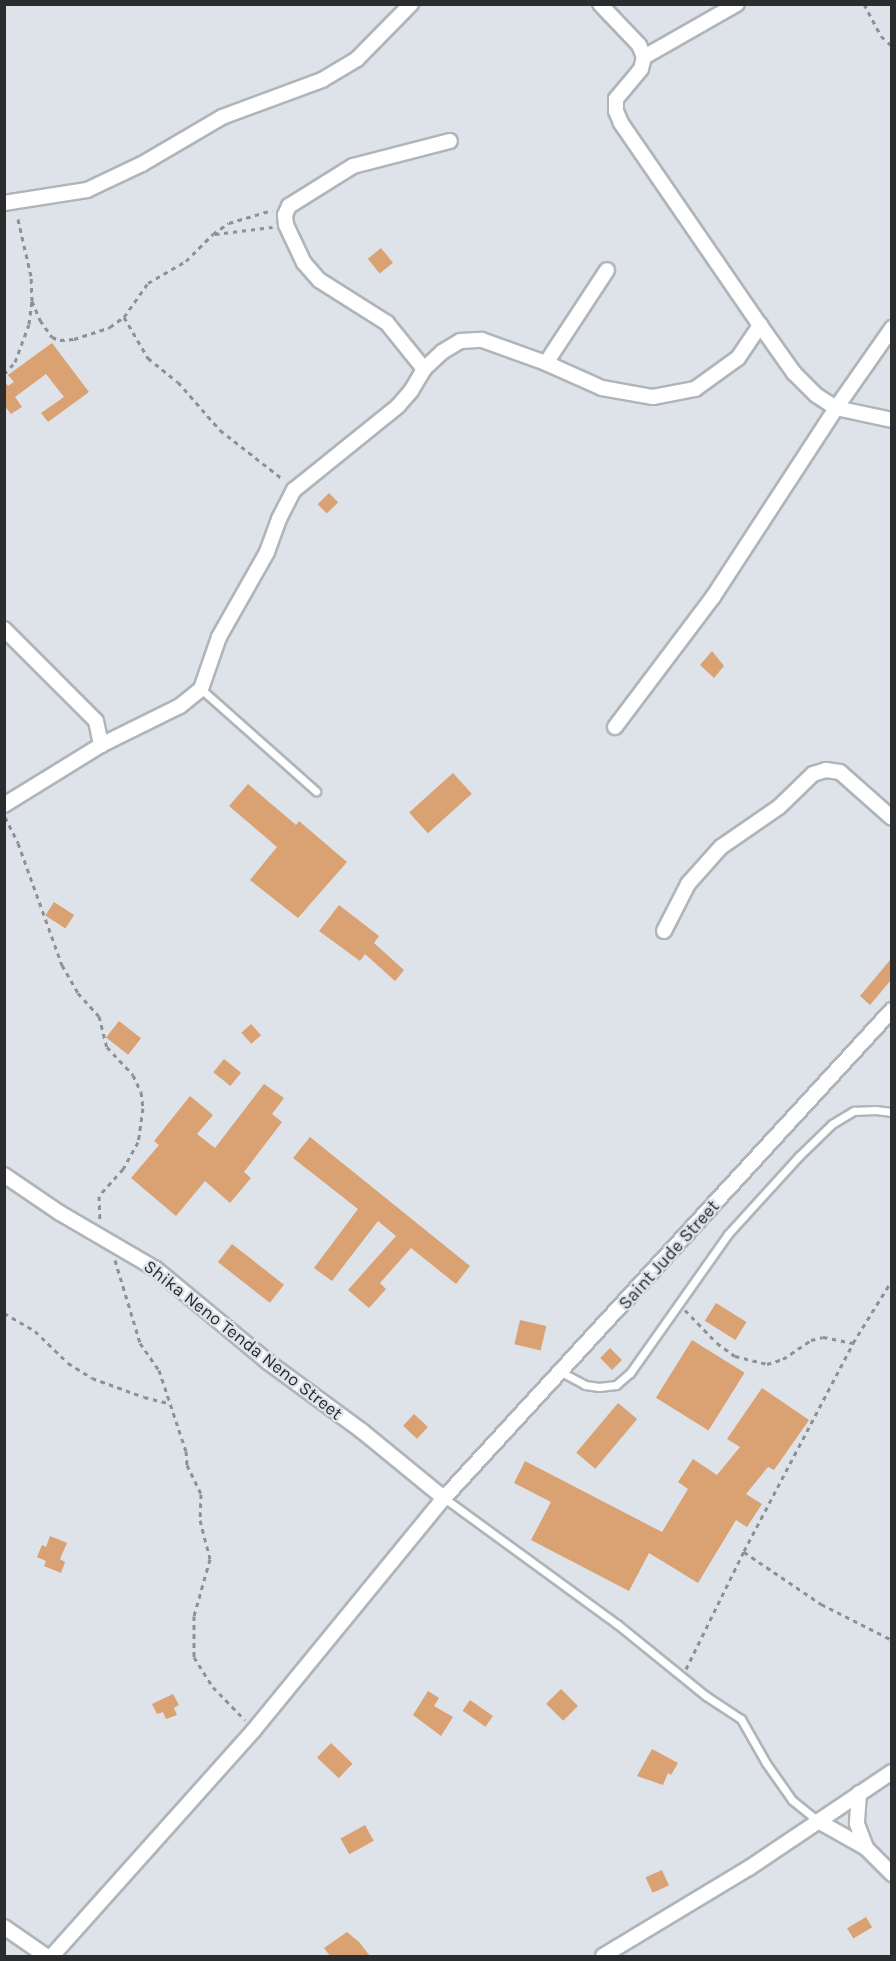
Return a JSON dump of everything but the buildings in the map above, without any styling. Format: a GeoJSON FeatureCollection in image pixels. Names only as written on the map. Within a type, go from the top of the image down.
{"type":"FeatureCollection","features":[{"type":"Feature","properties":{"kind":"street"},"geometry":{"type":"LineString","coordinates":[[9,202],[87,190],[142,164],[222,117],[322,80],[357,59],[411,4]]}},
{"type":"Feature","properties":{"kind":"street"},"geometry":{"type":"LineString","coordinates":[[600,4],[639,45],[644,57],[641,69],[616,99],[615,111],[760,325],[794,373],[816,395],[836,408],[891,420]]}},
{"type":"Feature","properties":{"kind":"street"},"geometry":{"type":"LineString","coordinates":[[644,57],[737,4]]}},
{"type":"Feature","properties":{"kind":"street"},"geometry":{"type":"LineString","coordinates":[[424,369],[387,323],[319,280],[304,262],[286,225],[285,215],[288,206],[353,166],[450,141]]}},
{"type":"Feature","properties":{"kind":"street"},"geometry":{"type":"LineString","coordinates":[[546,363],[608,270]]}},
{"type":"Feature","properties":{"kind":"street"},"geometry":{"type":"LineString","coordinates":[[4,805],[101,745],[180,706],[201,689],[219,637],[267,552],[279,519],[294,490],[398,406],[411,392],[424,369],[442,352],[460,341],[482,340],[546,363],[602,388],[652,397],[695,389],[738,358],[760,325]]}},
{"type":"Feature","properties":{"kind":"street"},"geometry":{"type":"LineString","coordinates":[[615,727],[713,597],[891,328]]}},
{"type":"Feature","properties":{"kind":"street"},"geometry":{"type":"LineString","coordinates":[[4,629],[96,721],[101,745]]}},
{"type":"Feature","properties":{"kind":"street"},"geometry":{"type":"LineString","coordinates":[[664,931],[688,884],[720,847],[779,807],[813,774],[826,770],[840,772],[891,818]]}},
{"type":"Feature","properties":{"kind":"street","name":"Saint Jude Street"},"geometry":{"type":"LineString","coordinates":[[52,1956],[254,1730],[444,1498],[891,1010]]}},
{"type":"Feature","properties":{"kind":"street","name":"Shika Neno Tenda Neno Street"},"geometry":{"type":"LineString","coordinates":[[4,1175],[60,1213],[156,1269],[268,1362],[362,1431],[444,1498]]}},
{"type":"Feature","properties":{"kind":"street"},"geometry":{"type":"LineString","coordinates":[[603,1956],[672,1917],[891,1772]]}},
{"type":"Feature","properties":{"kind":"street"},"geometry":{"type":"LineString","coordinates":[[859,1793],[857,1824],[866,1848]]}},
{"type":"Feature","properties":{"kind":"street"},"geometry":{"type":"LineString","coordinates":[[818,1821],[866,1848],[891,1874]]}},
{"type":"Feature","properties":{"kind":"street"},"geometry":{"type":"LineString","coordinates":[[4,1927],[46,1956]]}},
{"type":"Feature","properties":{"kind":"lane"},"geometry":{"type":"LineString","coordinates":[[201,689],[316,791]]}},
{"type":"Feature","properties":{"kind":"lane"},"geometry":{"type":"LineString","coordinates":[[561,1372],[585,1385],[599,1387],[616,1385],[630,1373],[678,1301],[728,1234],[799,1156],[832,1124],[854,1111],[891,1112]]}},
{"type":"Feature","properties":{"kind":"lane"},"geometry":{"type":"LineString","coordinates":[[444,1498],[617,1624],[706,1696],[741,1719],[766,1763],[792,1800],[818,1821]]}},
{"type":"Feature","properties":{"kind":"path"},"geometry":{"type":"LineString","coordinates":[[864,4],[881,36],[891,46]]}},
{"type":"Feature","properties":{"kind":"path"},"geometry":{"type":"LineString","coordinates":[[4,374],[15,362],[29,324],[32,301],[31,276],[9,202]]}},
{"type":"Feature","properties":{"kind":"path"},"geometry":{"type":"LineString","coordinates":[[32,301],[46,329],[52,337],[60,340],[74,339],[110,327],[124,317],[148,283],[186,261],[213,234],[229,223],[288,206]]}},
{"type":"Feature","properties":{"kind":"path"},"geometry":{"type":"LineString","coordinates":[[213,234],[286,225]]}},
{"type":"Feature","properties":{"kind":"path"},"geometry":{"type":"LineString","coordinates":[[124,317],[148,358],[178,382],[220,430],[275,471],[294,490]]}},
{"type":"Feature","properties":{"kind":"path"},"geometry":{"type":"LineString","coordinates":[[4,815],[18,843],[62,965],[78,993],[99,1016],[107,1047],[133,1075],[141,1092],[143,1108],[138,1142],[123,1169],[99,1196],[99,1217],[109,1241],[140,1343],[159,1370],[186,1452],[187,1465],[201,1494],[200,1520],[210,1559],[194,1616],[194,1657],[213,1687],[254,1730]]}},
{"type":"Feature","properties":{"kind":"path"},"geometry":{"type":"LineString","coordinates":[[683,1676],[744,1551],[853,1343],[891,1280]]}},
{"type":"Feature","properties":{"kind":"path"},"geometry":{"type":"LineString","coordinates":[[678,1301],[717,1344],[735,1356],[767,1364],[783,1359],[811,1340],[823,1337],[853,1343]]}},
{"type":"Feature","properties":{"kind":"path"},"geometry":{"type":"LineString","coordinates":[[4,1313],[35,1331],[68,1363],[92,1378],[168,1403]]}},
{"type":"Feature","properties":{"kind":"path"},"geometry":{"type":"LineString","coordinates":[[744,1551],[821,1604],[891,1640]]}}]}
